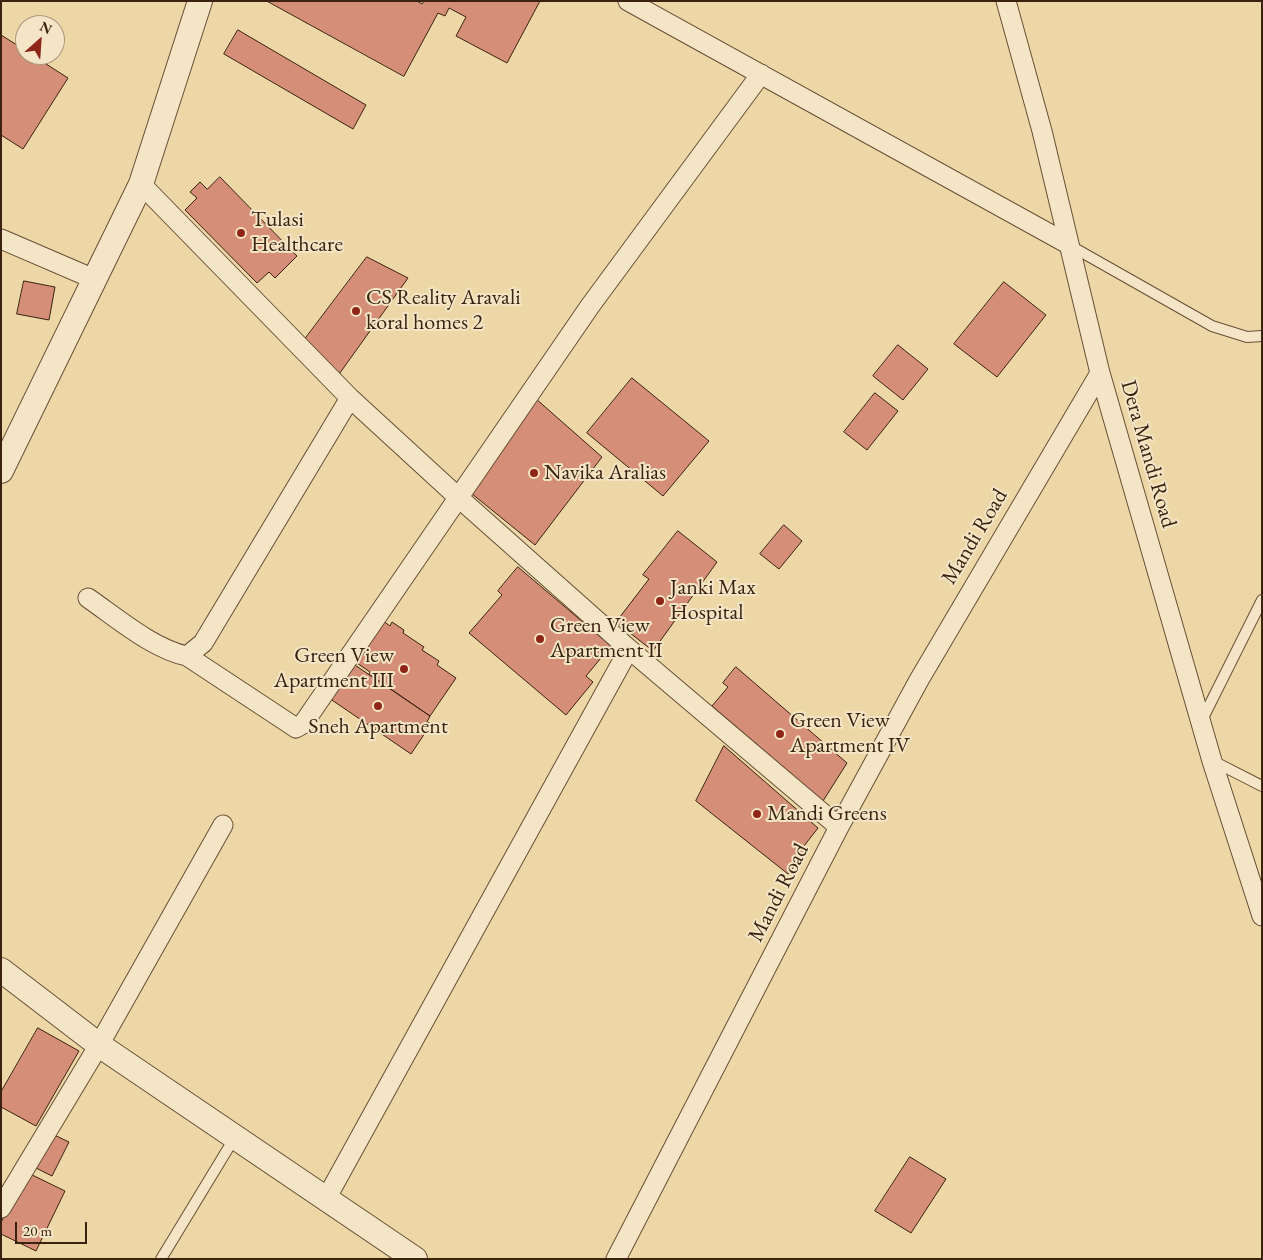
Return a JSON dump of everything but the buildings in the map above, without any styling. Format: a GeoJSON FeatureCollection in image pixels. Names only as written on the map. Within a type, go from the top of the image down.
{"type":"FeatureCollection","features":[{"type":"Feature","properties":{"kind":"street"},"geometry":{"type":"LineString","coordinates":[[1,471],[141,184],[200,1]]}},
{"type":"Feature","properties":{"kind":"street"},"geometry":{"type":"LineString","coordinates":[[628,1],[1068,244]]}},
{"type":"Feature","properties":{"kind":"street","name":"Dera Mandi Road"},"geometry":{"type":"LineString","coordinates":[[1006,1],[1042,131],[1100,373],[1212,761],[1262,916]]}},
{"type":"Feature","properties":{"kind":"street"},"geometry":{"type":"LineString","coordinates":[[88,598],[159,646],[175,654],[187,656],[296,728],[303,724],[590,306],[761,74]]}},
{"type":"Feature","properties":{"kind":"street"},"geometry":{"type":"LineString","coordinates":[[141,184],[350,398],[629,649],[839,827]]}},
{"type":"Feature","properties":{"kind":"street"},"geometry":{"type":"LineString","coordinates":[[1,239],[94,279]]}},
{"type":"Feature","properties":{"kind":"street","name":"Mandi Road"},"geometry":{"type":"LineString","coordinates":[[616,1259],[839,827],[919,680],[1100,373]]}},
{"type":"Feature","properties":{"kind":"street"},"geometry":{"type":"LineString","coordinates":[[187,656],[204,643],[350,398]]}},
{"type":"Feature","properties":{"kind":"street"},"geometry":{"type":"LineString","coordinates":[[326,1199],[629,649]]}},
{"type":"Feature","properties":{"kind":"street"},"geometry":{"type":"LineString","coordinates":[[1,1208],[99,1045],[223,825]]}},
{"type":"Feature","properties":{"kind":"street"},"geometry":{"type":"LineString","coordinates":[[1,970],[99,1045],[415,1259]]}},
{"type":"Feature","properties":{"kind":"lane"},"geometry":{"type":"LineString","coordinates":[[1068,244],[1212,326],[1246,337],[1262,336]]}},
{"type":"Feature","properties":{"kind":"lane"},"geometry":{"type":"LineString","coordinates":[[1201,722],[1262,600]]}},
{"type":"Feature","properties":{"kind":"lane"},"geometry":{"type":"LineString","coordinates":[[1212,761],[1262,786]]}},
{"type":"Feature","properties":{"kind":"lane"},"geometry":{"type":"LineString","coordinates":[[161,1259],[234,1136]]}},
{"type":"Feature","properties":{"kind":"place","name":"Tulasi Healthcare"},"geometry":{"type":"Point","coordinates":[241,233]}},
{"type":"Feature","properties":{"kind":"place","name":"CS Reality Aravali koral homes 2"},"geometry":{"type":"Point","coordinates":[356,311]}},
{"type":"Feature","properties":{"kind":"place","name":"Navika Aralias"},"geometry":{"type":"Point","coordinates":[534,473]}},
{"type":"Feature","properties":{"kind":"place","name":"Janki Max Hospital"},"geometry":{"type":"Point","coordinates":[660,601]}},
{"type":"Feature","properties":{"kind":"place","name":"Green View Apartment II"},"geometry":{"type":"Point","coordinates":[540,639]}},
{"type":"Feature","properties":{"kind":"place","name":"Green View Apartment III"},"geometry":{"type":"Point","coordinates":[404,669]}},
{"type":"Feature","properties":{"kind":"place","name":"Sneh Apartment"},"geometry":{"type":"Point","coordinates":[378,706]}},
{"type":"Feature","properties":{"kind":"place","name":"Green View Apartment IV"},"geometry":{"type":"Point","coordinates":[780,734]}},
{"type":"Feature","properties":{"kind":"place","name":"Mandi Greens"},"geometry":{"type":"Point","coordinates":[757,814]}}]}
